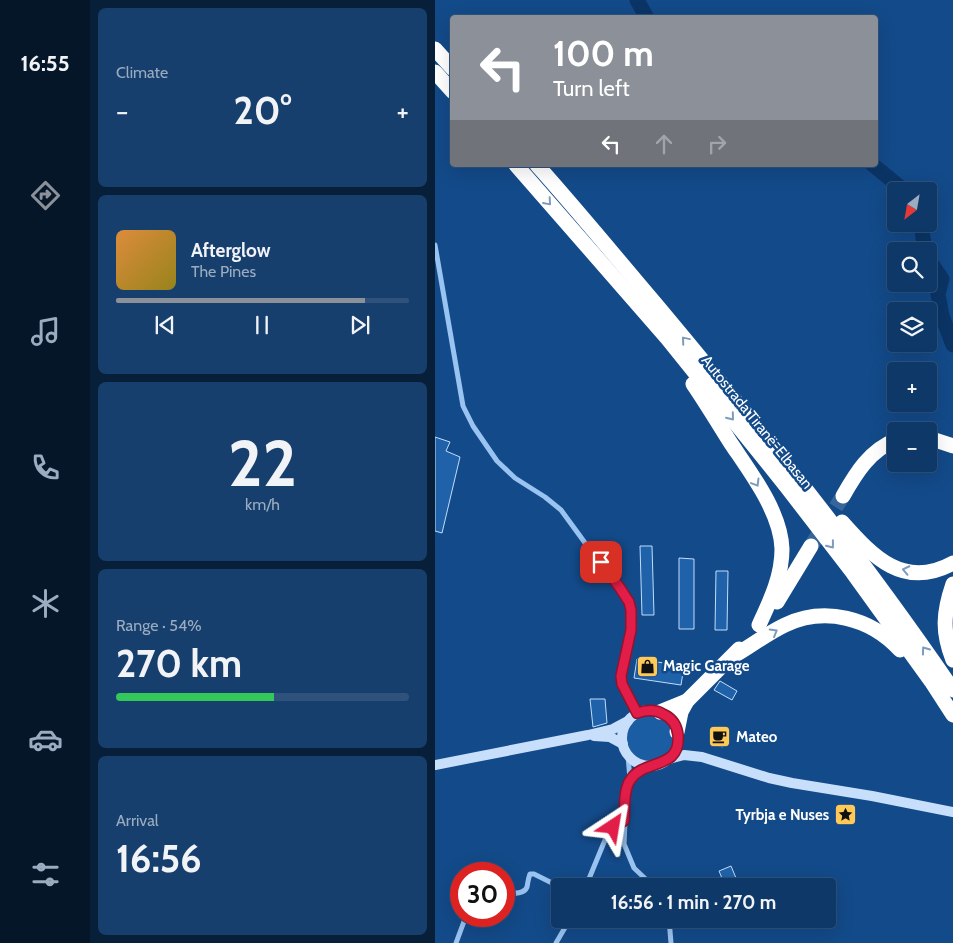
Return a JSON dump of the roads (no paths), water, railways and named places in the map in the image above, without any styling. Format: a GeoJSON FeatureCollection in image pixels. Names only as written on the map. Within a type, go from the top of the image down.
{"type":"FeatureCollection","features":[{"type":"Feature","properties":{"kind":"highway"},"geometry":{"type":"LineString","coordinates":[[435,49],[450,66]]}},
{"type":"Feature","properties":{"kind":"highway"},"geometry":{"type":"LineString","coordinates":[[435,72],[450,89]]}},
{"type":"Feature","properties":{"kind":"highway","name":"Autostrada Tiranë-Elbasan"},"geometry":{"type":"LineString","coordinates":[[518,167],[667,338],[836,551],[931,681],[953,715]]}},
{"type":"Feature","properties":{"kind":"highway","name":"Autostrada Tiranë-Elbasan"},"geometry":{"type":"LineString","coordinates":[[539,167],[681,334],[793,473],[863,564],[953,690]]}},
{"type":"Feature","properties":{"kind":"highway"},"geometry":{"type":"LineString","coordinates":[[667,338],[668,350],[690,379],[769,505],[776,521],[782,548],[779,575],[774,592],[759,625]]}},
{"type":"Feature","properties":{"kind":"highway"},"geometry":{"type":"LineString","coordinates":[[937,441],[953,446]]}},
{"type":"Feature","properties":{"kind":"highway"},"geometry":{"type":"LineString","coordinates":[[843,496],[867,459],[887,444]]}},
{"type":"Feature","properties":{"kind":"highway"},"geometry":{"type":"LineString","coordinates":[[793,473],[803,475],[854,536],[881,561],[904,570],[924,573],[953,563]]}},
{"type":"Feature","properties":{"kind":"highway"},"geometry":{"type":"LineString","coordinates":[[678,735],[681,712],[687,701],[732,657],[759,625],[779,599],[811,546]]}},
{"type":"Feature","properties":{"kind":"highway"},"geometry":{"type":"LineString","coordinates":[[953,584],[944,624],[947,646],[953,660]]}},
{"type":"Feature","properties":{"kind":"highway"},"geometry":{"type":"LineString","coordinates":[[732,657],[768,634],[792,622],[813,616],[836,616],[854,620],[881,633],[903,654],[922,679],[931,681]]}},
{"type":"Feature","properties":{"kind":"highway"},"geometry":{"type":"LineString","coordinates":[[660,712],[687,701]]}},
{"type":"Feature","properties":{"kind":"main road"},"geometry":{"type":"LineString","coordinates":[[435,765],[613,729],[628,721],[637,713],[649,710],[660,712],[670,718],[685,746],[702,757]]}},
{"type":"Feature","properties":{"kind":"main road"},"geometry":{"type":"LineString","coordinates":[[628,721],[623,732],[623,744],[628,756],[638,763],[649,766],[660,764],[669,758],[676,749],[678,735]]}},
{"type":"Feature","properties":{"kind":"main road"},"geometry":{"type":"LineString","coordinates":[[588,735],[610,737],[623,744]]}},
{"type":"Feature","properties":{"kind":"main road"},"geometry":{"type":"LineString","coordinates":[[669,758],[684,755],[702,757],[769,778],[953,812]]}},
{"type":"Feature","properties":{"kind":"street"},"geometry":{"type":"LineString","coordinates":[[435,245],[463,406],[473,426],[497,461],[515,478],[545,497],[561,510],[629,602],[632,619],[631,630],[621,676],[622,684],[637,713]]}},
{"type":"Feature","properties":{"kind":"street"},"geometry":{"type":"LineString","coordinates":[[628,756],[630,779],[627,788],[623,844],[633,868],[644,878]]}},
{"type":"Feature","properties":{"kind":"street"},"geometry":{"type":"LineString","coordinates":[[630,779],[649,766]]}},
{"type":"Feature","properties":{"kind":"street"},"geometry":{"type":"LineString","coordinates":[[589,878],[605,840],[613,827],[624,821]]}},
{"type":"Feature","properties":{"kind":"street"},"geometry":{"type":"LineString","coordinates":[[515,893],[527,888],[530,874],[534,874],[551,882]]}},
{"type":"Feature","properties":{"kind":"street"},"geometry":{"type":"LineString","coordinates":[[456,943],[462,927]]}},
{"type":"Feature","properties":{"kind":"street"},"geometry":{"type":"LineString","coordinates":[[557,943],[565,928]]}},
{"type":"Feature","properties":{"kind":"street"},"geometry":{"type":"LineString","coordinates":[[670,928],[671,943]]}},
{"type":"Feature","properties":{"kind":"waterway"},"geometry":{"type":"LineString","coordinates":[[637,0],[645,15]]}},
{"type":"Feature","properties":{"kind":"waterway"},"geometry":{"type":"LineString","coordinates":[[875,167],[894,182]]}},
{"type":"Feature","properties":{"kind":"waterway"},"geometry":{"type":"LineString","coordinates":[[922,232],[924,242]]}},
{"type":"Feature","properties":{"kind":"waterway"},"geometry":{"type":"LineString","coordinates":[[937,272],[942,279],[938,294],[942,316],[953,345]]}},
{"type":"Feature","properties":{"kind":"tunnel"},"geometry":{"type":"LineString","coordinates":[[811,546],[843,496]]}},
{"type":"Feature","properties":{"kind":"place","name":"Magic Garage"},"geometry":{"type":"Point","coordinates":[647,666]}},
{"type":"Feature","properties":{"kind":"place","name":"Mateo"},"geometry":{"type":"Point","coordinates":[720,737]}},
{"type":"Feature","properties":{"kind":"place","name":"Tyrbja e Nuses"},"geometry":{"type":"Point","coordinates":[845,815]}}]}
